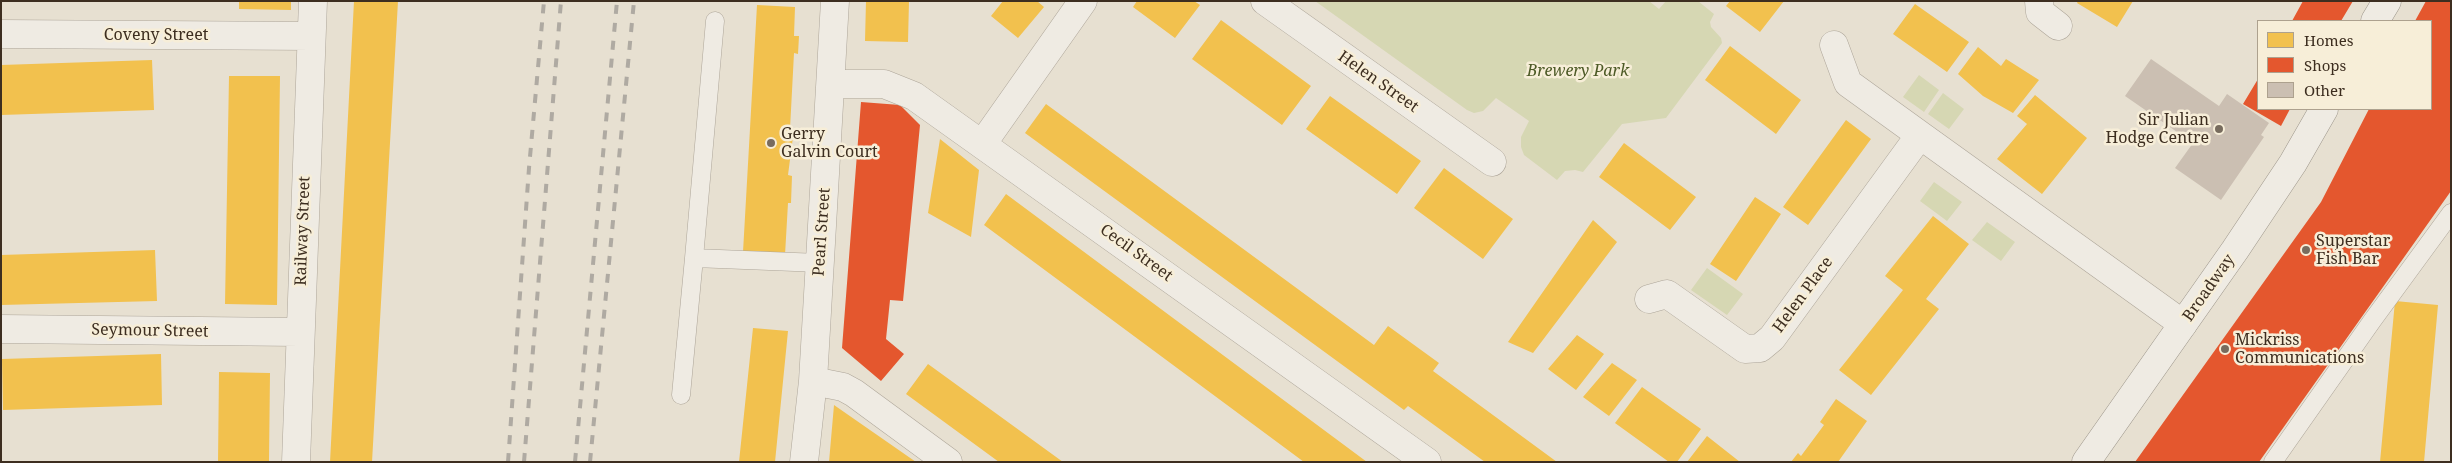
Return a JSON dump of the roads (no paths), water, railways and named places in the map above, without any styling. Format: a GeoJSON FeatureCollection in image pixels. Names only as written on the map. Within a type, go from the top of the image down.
{"type":"FeatureCollection","features":[{"type":"Feature","properties":{"kind":"street","name":"Railway Street"},"geometry":{"type":"LineString","coordinates":[[296,462],[299,332],[313,1]]}},
{"type":"Feature","properties":{"kind":"street","name":"Pearl Street"},"geometry":{"type":"LineString","coordinates":[[804,462],[820,263],[832,84],[835,1]]}},
{"type":"Feature","properties":{"kind":"street"},"geometry":{"type":"LineString","coordinates":[[983,144],[1083,1]]}},
{"type":"Feature","properties":{"kind":"street","name":"Helen Street"},"geometry":{"type":"LineString","coordinates":[[1265,1],[1492,162]]}},
{"type":"Feature","properties":{"kind":"street"},"geometry":{"type":"LineString","coordinates":[[2039,1],[2040,12],[2058,26]]}},
{"type":"Feature","properties":{"kind":"street"},"geometry":{"type":"LineString","coordinates":[[2376,20],[2387,1]]}},
{"type":"Feature","properties":{"kind":"street","name":"Coveny Street"},"geometry":{"type":"LineString","coordinates":[[1,34],[311,36]]}},
{"type":"Feature","properties":{"kind":"street"},"geometry":{"type":"LineString","coordinates":[[1834,45],[1848,82],[1920,136],[2183,324]]}},
{"type":"Feature","properties":{"kind":"street","name":"Cecil Street"},"geometry":{"type":"LineString","coordinates":[[832,84],[884,84],[901,89],[983,144],[1427,462]]}},
{"type":"Feature","properties":{"kind":"street","name":"Broadway"},"geometry":{"type":"LineString","coordinates":[[2086,462],[2293,162],[2323,110]]}},
{"type":"Feature","properties":{"kind":"street","name":"Helen Place"},"geometry":{"type":"LineString","coordinates":[[1650,299],[1667,294],[1745,349],[1760,348],[1772,338],[1920,136]]}},
{"type":"Feature","properties":{"kind":"street","name":"Seymour Street"},"geometry":{"type":"LineString","coordinates":[[1,329],[299,332]]}},
{"type":"Feature","properties":{"kind":"street"},"geometry":{"type":"LineString","coordinates":[[812,381],[844,387],[948,462]]}},
{"type":"Feature","properties":{"kind":"lane"},"geometry":{"type":"LineString","coordinates":[[681,395],[715,20]]}},
{"type":"Feature","properties":{"kind":"lane"},"geometry":{"type":"LineString","coordinates":[[2273,462],[2451,213]]}},
{"type":"Feature","properties":{"kind":"lane"},"geometry":{"type":"LineString","coordinates":[[694,258],[820,263]]}},
{"type":"Feature","properties":{"kind":"railway"},"geometry":{"type":"LineString","coordinates":[[508,462],[529,168],[544,1]]}},
{"type":"Feature","properties":{"kind":"railway"},"geometry":{"type":"LineString","coordinates":[[524,462],[561,1]]}},
{"type":"Feature","properties":{"kind":"railway"},"geometry":{"type":"LineString","coordinates":[[575,462],[617,1]]}},
{"type":"Feature","properties":{"kind":"railway"},"geometry":{"type":"LineString","coordinates":[[590,462],[634,1]]}},
{"type":"Feature","properties":{"kind":"place","name":"Sir Julian Hodge Centre"},"geometry":{"type":"Point","coordinates":[2219,129]}},
{"type":"Feature","properties":{"kind":"place","name":"Gerry Galvin Court"},"geometry":{"type":"Point","coordinates":[771,143]}},
{"type":"Feature","properties":{"kind":"place","name":"Superstar Fish Bar"},"geometry":{"type":"Point","coordinates":[2306,250]}},
{"type":"Feature","properties":{"kind":"place","name":"Mickriss Communications"},"geometry":{"type":"Point","coordinates":[2225,349]}},
{"type":"Feature","properties":{"kind":"park label","name":"Brewery Park"},"geometry":{"type":"Point","coordinates":[1578,71]}}]}
